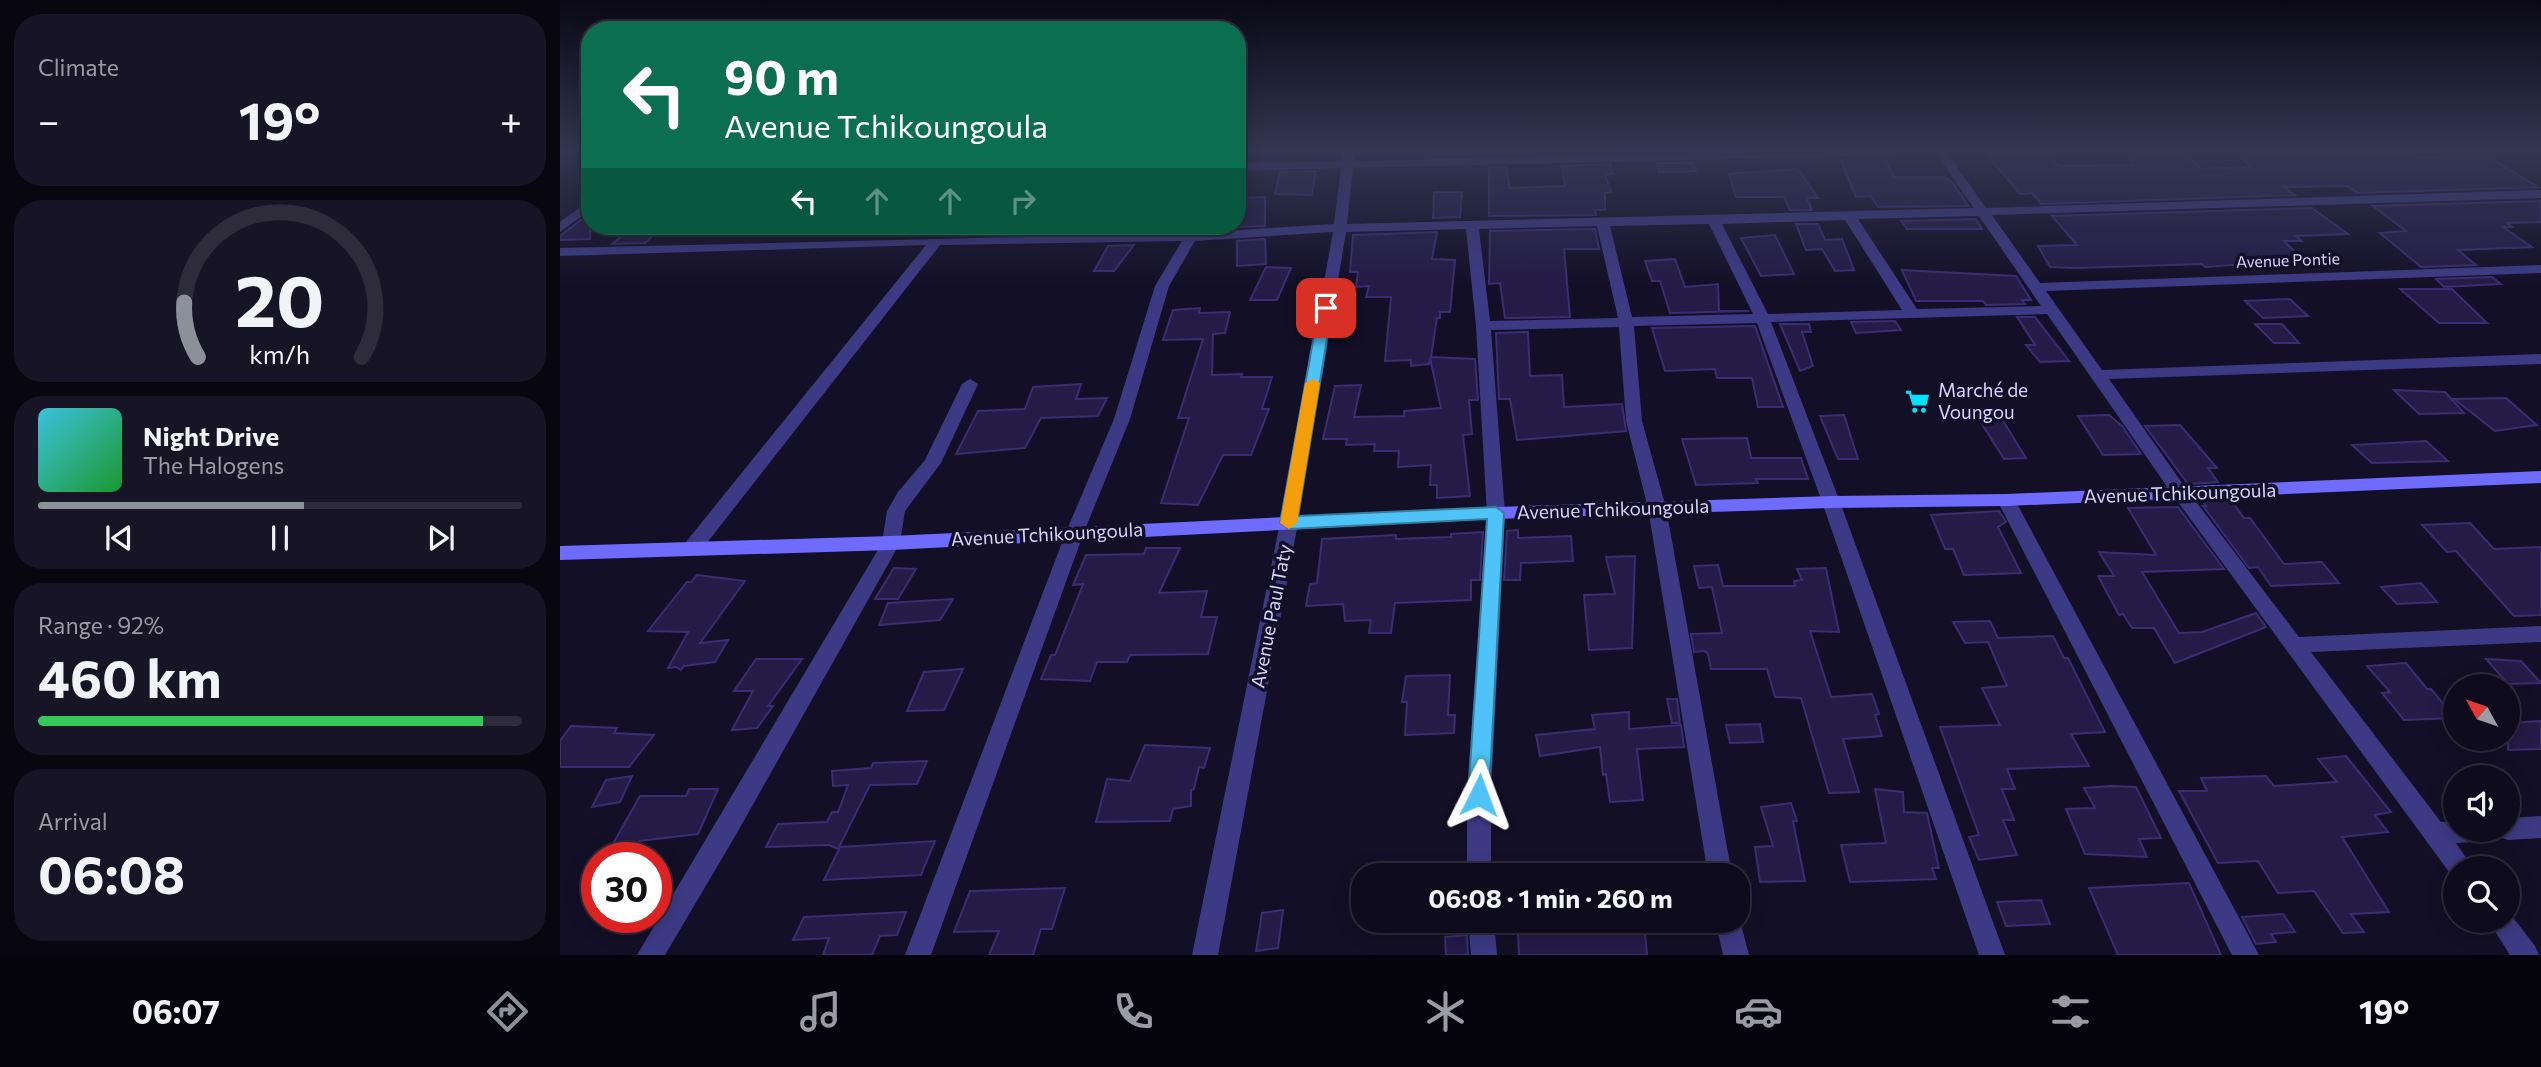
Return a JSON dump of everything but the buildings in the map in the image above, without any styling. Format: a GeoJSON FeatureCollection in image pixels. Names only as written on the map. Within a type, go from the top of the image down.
{"type":"FeatureCollection","features":[{"type":"Feature","properties":{"kind":"street","name":"Avenue Paul Taty"},"geometry":{"type":"LineString","coordinates":[[1205,955],[1289,523],[1340,228],[1343,196]]}},
{"type":"Feature","properties":{"kind":"street"},"geometry":{"type":"LineString","coordinates":[[1971,196],[2181,494],[2452,856]]}},
{"type":"Feature","properties":{"kind":"street"},"geometry":{"type":"LineString","coordinates":[[1246,234],[1340,228],[1714,220],[2489,196]]}},
{"type":"Feature","properties":{"kind":"street"},"geometry":{"type":"LineString","coordinates":[[560,228],[581,211]]}},
{"type":"Feature","properties":{"kind":"street"},"geometry":{"type":"LineString","coordinates":[[1848,214],[1913,315]]}},
{"type":"Feature","properties":{"kind":"street"},"geometry":{"type":"LineString","coordinates":[[1714,220],[1762,317],[1831,502],[1992,955]]}},
{"type":"Feature","properties":{"kind":"street"},"geometry":{"type":"LineString","coordinates":[[1602,221],[1626,322],[1634,421],[1657,508],[1718,863]]}},
{"type":"Feature","properties":{"kind":"street"},"geometry":{"type":"LineString","coordinates":[[1472,225],[1483,326],[1496,513],[1479,795],[1479,863]]}},
{"type":"Feature","properties":{"kind":"street"},"geometry":{"type":"LineString","coordinates":[[1031,240],[1035,235]]}},
{"type":"Feature","properties":{"kind":"street"},"geometry":{"type":"LineString","coordinates":[[560,252],[1224,235]]}},
{"type":"Feature","properties":{"kind":"street"},"geometry":{"type":"LineString","coordinates":[[918,955],[1075,532],[1122,419],[1162,286],[1191,237]]}},
{"type":"Feature","properties":{"kind":"street"},"geometry":{"type":"LineString","coordinates":[[692,548],[936,241]]}},
{"type":"Feature","properties":{"kind":"street","name":"Avenue Pontie"},"geometry":{"type":"LineString","coordinates":[[2036,287],[2541,269]]}},
{"type":"Feature","properties":{"kind":"street"},"geometry":{"type":"LineString","coordinates":[[1483,326],[2052,310]]}},
{"type":"Feature","properties":{"kind":"street"},"geometry":{"type":"LineString","coordinates":[[2096,375],[2541,359]]}},
{"type":"Feature","properties":{"kind":"street"},"geometry":{"type":"LineString","coordinates":[[650,955],[729,825],[891,543],[896,511],[904,496],[932,463],[970,384]]}},
{"type":"Feature","properties":{"kind":"street","name":"Avenue Tchikoungoula"},"geometry":{"type":"LineString","coordinates":[[569,553],[891,543],[1496,513],[1831,502],[2006,500],[2541,478]]}},
{"type":"Feature","properties":{"kind":"street"},"geometry":{"type":"LineString","coordinates":[[2006,500],[2246,955]]}},
{"type":"Feature","properties":{"kind":"street"},"geometry":{"type":"LineString","coordinates":[[2292,645],[2541,634]]}},
{"type":"Feature","properties":{"kind":"street"},"geometry":{"type":"LineString","coordinates":[[2520,828],[2541,827]]}},
{"type":"Feature","properties":{"kind":"street"},"geometry":{"type":"LineString","coordinates":[[2435,833],[2443,833]]}},
{"type":"Feature","properties":{"kind":"street"},"geometry":{"type":"LineString","coordinates":[[1482,933],[1483,955]]}},
{"type":"Feature","properties":{"kind":"street"},"geometry":{"type":"LineString","coordinates":[[1731,933],[1736,955]]}},
{"type":"Feature","properties":{"kind":"street"},"geometry":{"type":"LineString","coordinates":[[2510,933],[2526,955]]}},
{"type":"Feature","properties":{"kind":"slow traffic"},"geometry":{"type":"LineString","coordinates":[[1289,523],[1313,383]]}},
{"type":"Feature","properties":{"kind":"place","name":"Marché de Voungou"},"geometry":{"type":"Point","coordinates":[1918,401]}},
{"type":"Feature","properties":{"kind":"route"},"geometry":{"type":"LineString","coordinates":[[1326,308],[1289,523],[1496,513],[1479,795]]}}]}
